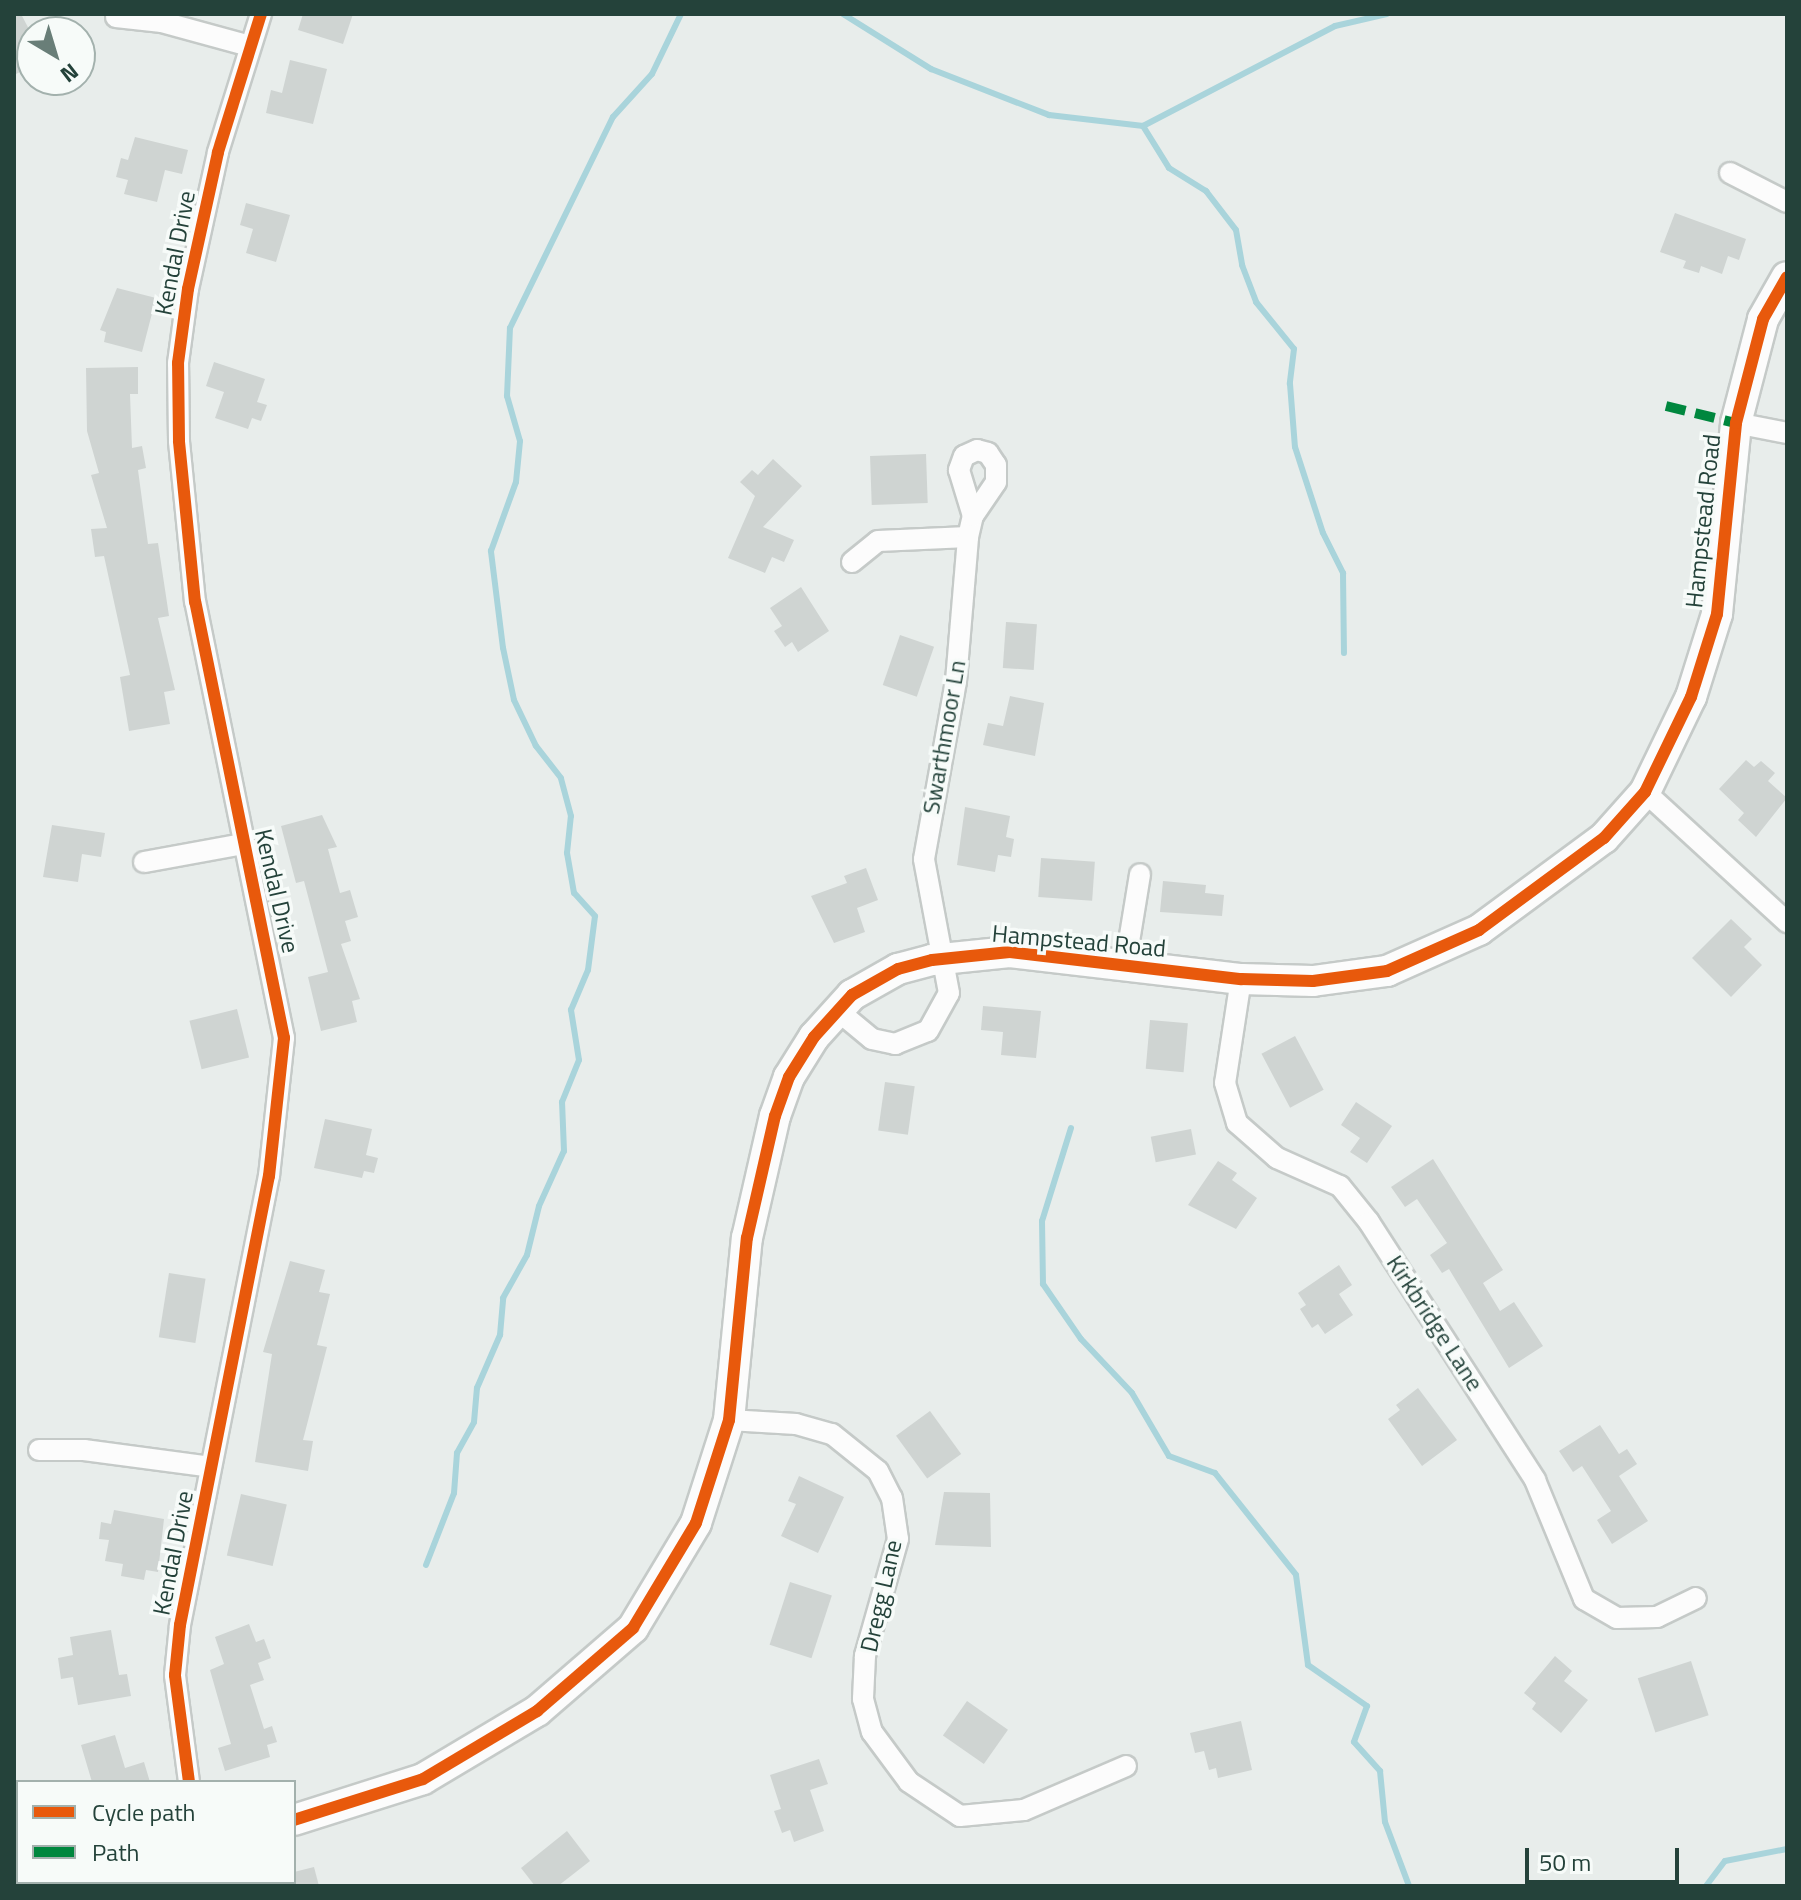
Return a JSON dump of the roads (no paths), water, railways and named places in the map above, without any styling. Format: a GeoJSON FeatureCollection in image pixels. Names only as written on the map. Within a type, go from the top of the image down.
{"type":"FeatureCollection","features":[{"type":"Feature","properties":{"kind":"street","name":"Kendal Drive"},"geometry":{"type":"LineString","coordinates":[[189,1780],[175,1675],[211,1467],[269,1176],[284,1038],[195,602],[179,441],[178,363],[188,289],[218,152],[261,14]]}},
{"type":"Feature","properties":{"kind":"street"},"geometry":{"type":"LineString","coordinates":[[116,17],[162,22],[250,46]]}},
{"type":"Feature","properties":{"kind":"street"},"geometry":{"type":"LineString","coordinates":[[1730,173],[1787,202]]}},
{"type":"Feature","properties":{"kind":"street","name":"Hampstead Road"},"geometry":{"type":"LineString","coordinates":[[296,1819],[423,1779],[537,1711],[633,1628],[696,1523],[729,1420],[747,1238],[775,1116],[789,1077],[837,1010],[898,969],[945,957],[1010,952],[1241,979],[1313,981],[1387,971],[1479,930],[1592,848],[1645,792],[1691,697],[1717,614],[1736,423],[1763,319],[1787,277]]}},
{"type":"Feature","properties":{"kind":"street"},"geometry":{"type":"LineString","coordinates":[[1736,423],[1787,433]]}},
{"type":"Feature","properties":{"kind":"street","name":"Swarthmoor Ln"},"geometry":{"type":"LineString","coordinates":[[837,1010],[872,1039],[895,1044],[914,1040],[928,1031],[942,1013],[949,993],[945,957],[924,859],[956,681],[968,537],[973,516]]}},
{"type":"Feature","properties":{"kind":"street"},"geometry":{"type":"LineString","coordinates":[[852,562],[878,541],[968,537]]}},
{"type":"Feature","properties":{"kind":"street"},"geometry":{"type":"LineString","coordinates":[[1645,792],[1787,922]]}},
{"type":"Feature","properties":{"kind":"street"},"geometry":{"type":"LineString","coordinates":[[144,862],[243,844]]}},
{"type":"Feature","properties":{"kind":"street"},"geometry":{"type":"LineString","coordinates":[[1125,966],[1140,874]]}},
{"type":"Feature","properties":{"kind":"street","name":"Kirkbridge Lane"},"geometry":{"type":"LineString","coordinates":[[1241,979],[1225,1083],[1237,1123],[1277,1158],[1340,1186],[1369,1222],[1535,1480],[1584,1599],[1617,1618],[1657,1617],[1696,1598]]}},
{"type":"Feature","properties":{"kind":"street","name":"Dregg Lane"},"geometry":{"type":"LineString","coordinates":[[729,1420],[796,1424],[832,1434],[878,1471],[892,1498],[898,1539],[865,1656],[863,1699],[872,1732],[918,1789],[960,1816],[1024,1810],[1126,1766]]}},
{"type":"Feature","properties":{"kind":"street"},"geometry":{"type":"LineString","coordinates":[[39,1450],[84,1450],[211,1467]]}},
{"type":"Feature","properties":{"kind":"waterway"},"geometry":{"type":"LineString","coordinates":[[426,1565],[454,1493],[457,1453],[474,1422],[477,1388],[500,1335],[503,1298],[527,1255],[539,1206],[564,1151],[562,1102],[579,1060],[571,1010],[588,970],[595,916],[574,893],[567,853],[571,816],[561,778],[536,746],[514,700],[503,648],[491,551],[516,482],[520,441],[507,396],[510,328],[613,117],[652,74],[681,14]]}},
{"type":"Feature","properties":{"kind":"waterway"},"geometry":{"type":"LineString","coordinates":[[843,14],[931,69],[1049,115],[1143,126],[1169,168],[1206,191],[1236,230],[1242,265],[1256,302],[1294,349],[1290,384],[1295,447],[1323,533],[1343,573],[1344,653]]}},
{"type":"Feature","properties":{"kind":"waterway"},"geometry":{"type":"LineString","coordinates":[[1143,126],[1335,26],[1387,14]]}},
{"type":"Feature","properties":{"kind":"waterway"},"geometry":{"type":"LineString","coordinates":[[1071,1128],[1042,1221],[1043,1284],[1081,1339],[1132,1393],[1169,1456],[1215,1473],[1296,1575],[1308,1665],[1367,1706],[1354,1742],[1380,1771],[1385,1822],[1409,1886]]}},
{"type":"Feature","properties":{"kind":"waterway"},"geometry":{"type":"LineString","coordinates":[[1706,1886],[1725,1861],[1787,1849]]}}]}
